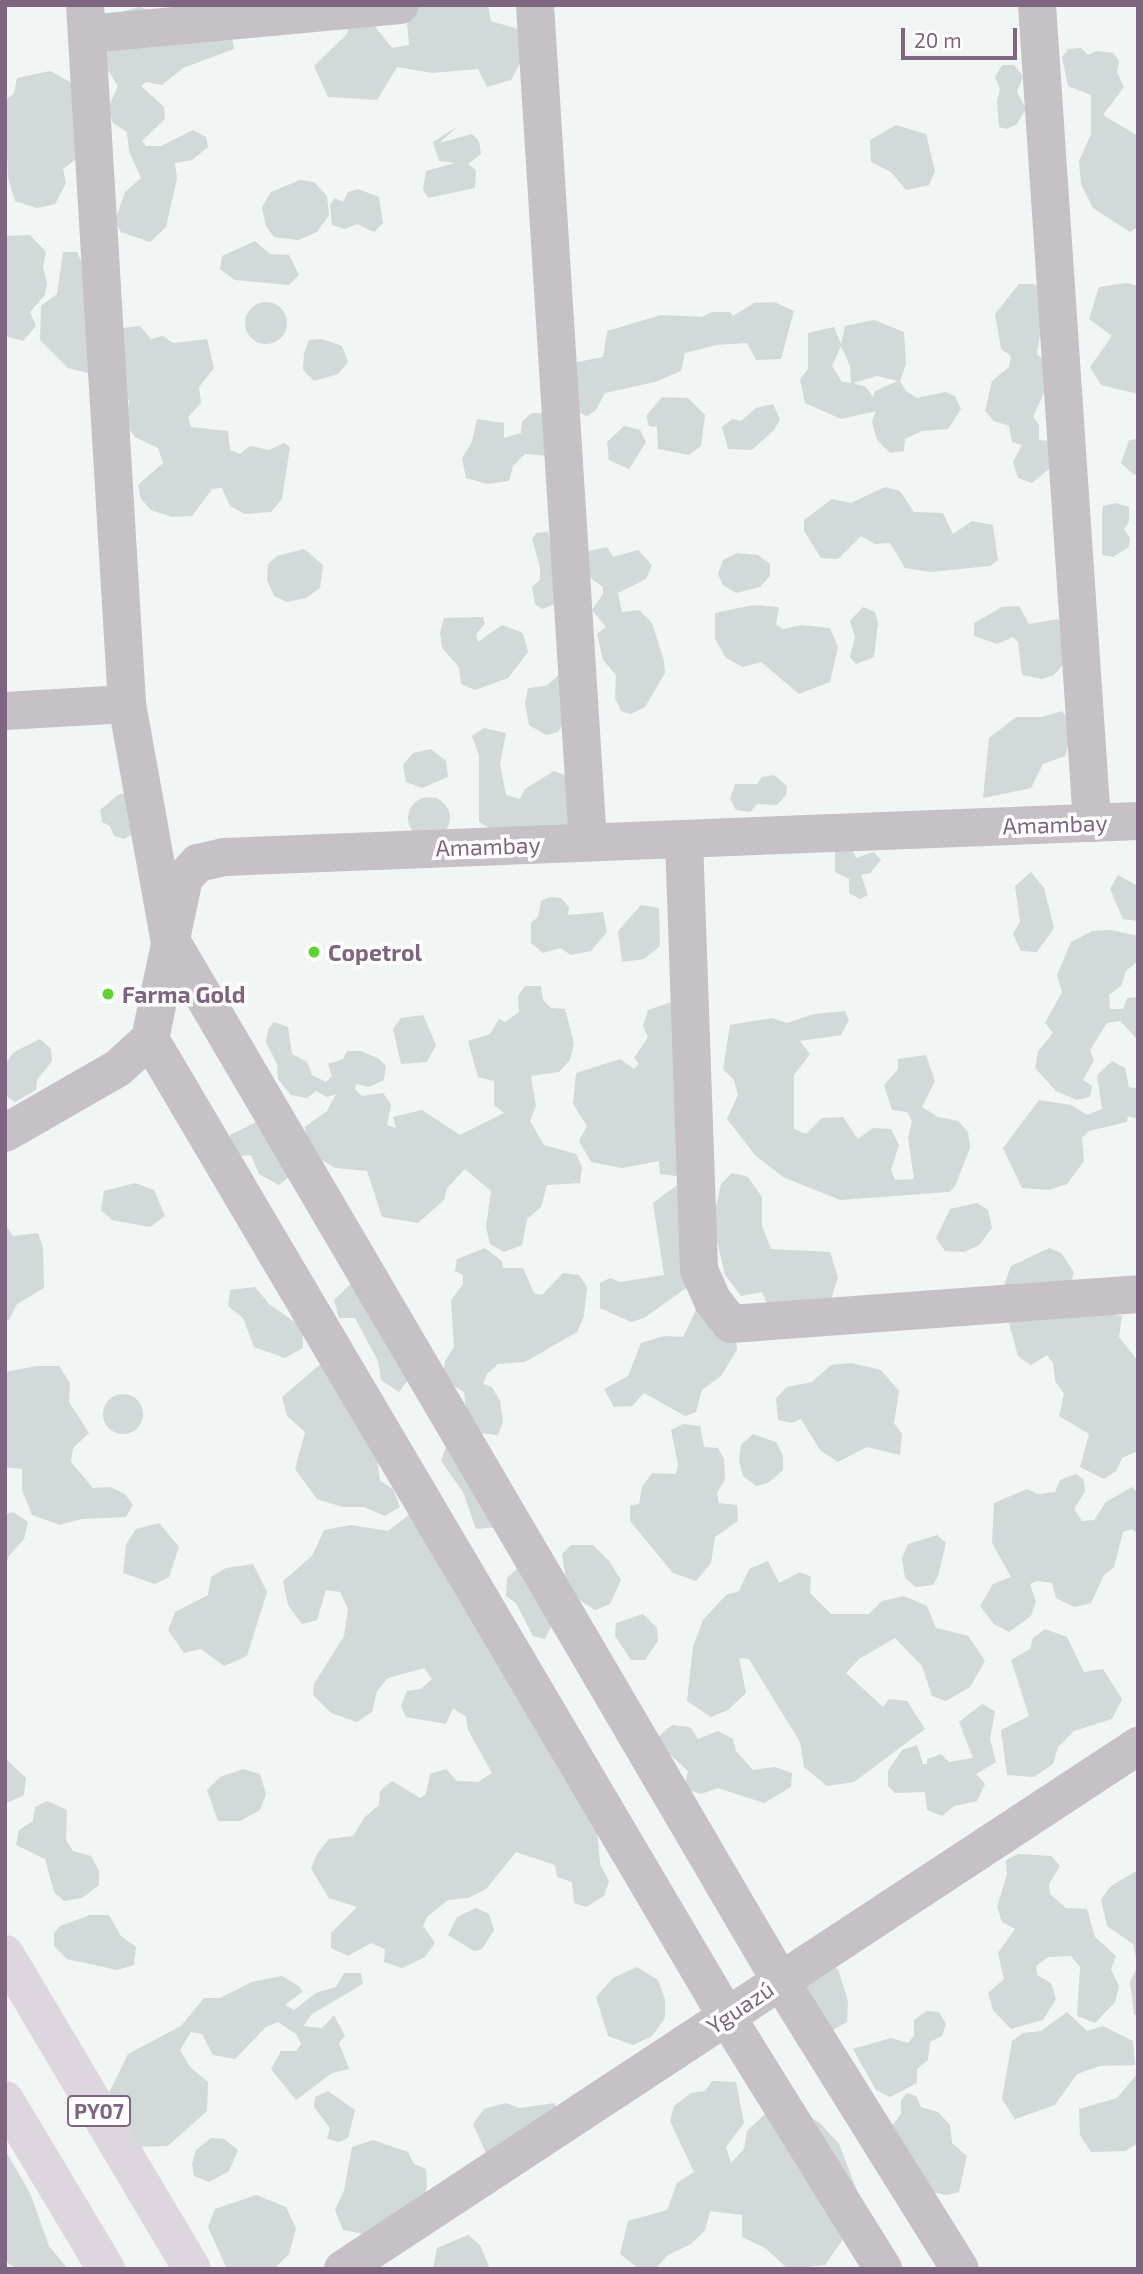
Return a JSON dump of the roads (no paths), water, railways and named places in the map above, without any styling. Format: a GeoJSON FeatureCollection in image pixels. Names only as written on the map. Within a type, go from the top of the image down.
{"type":"FeatureCollection","features":[{"type":"Feature","properties":{"kind":"main road","name":"PY07"},"geometry":{"type":"LineString","coordinates":[[5,1954],[192,2269]]}},
{"type":"Feature","properties":{"kind":"main road"},"geometry":{"type":"LineString","coordinates":[[5,2101],[106,2269]]}},
{"type":"Feature","properties":{"kind":"street"},"geometry":{"type":"LineString","coordinates":[[400,5],[86,20],[127,704],[169,937],[780,1980],[960,2269]]}},
{"type":"Feature","properties":{"kind":"street"},"geometry":{"type":"LineString","coordinates":[[535,5],[589,842]]}},
{"type":"Feature","properties":{"kind":"street"},"geometry":{"type":"LineString","coordinates":[[1037,5],[1092,823]]}},
{"type":"Feature","properties":{"kind":"street"},"geometry":{"type":"LineString","coordinates":[[5,710],[127,704]]}},
{"type":"Feature","properties":{"kind":"street","name":"Amambay"},"geometry":{"type":"LineString","coordinates":[[150,1039],[169,937],[184,878],[198,863],[225,857],[1138,821]]}},
{"type":"Feature","properties":{"kind":"street"},"geometry":{"type":"LineString","coordinates":[[684,839],[699,1270],[713,1301],[731,1324],[1138,1294]]}},
{"type":"Feature","properties":{"kind":"street"},"geometry":{"type":"LineString","coordinates":[[5,1133],[118,1068],[150,1039],[727,2017],[883,2269]]}},
{"type":"Feature","properties":{"kind":"street","name":"Yguazú"},"geometry":{"type":"LineString","coordinates":[[343,2269],[1138,1746]]}},
{"type":"Feature","properties":{"kind":"place","name":"Copetrol"},"geometry":{"type":"Point","coordinates":[314,952]}},
{"type":"Feature","properties":{"kind":"place","name":"Farma Gold"},"geometry":{"type":"Point","coordinates":[108,994]}}]}
